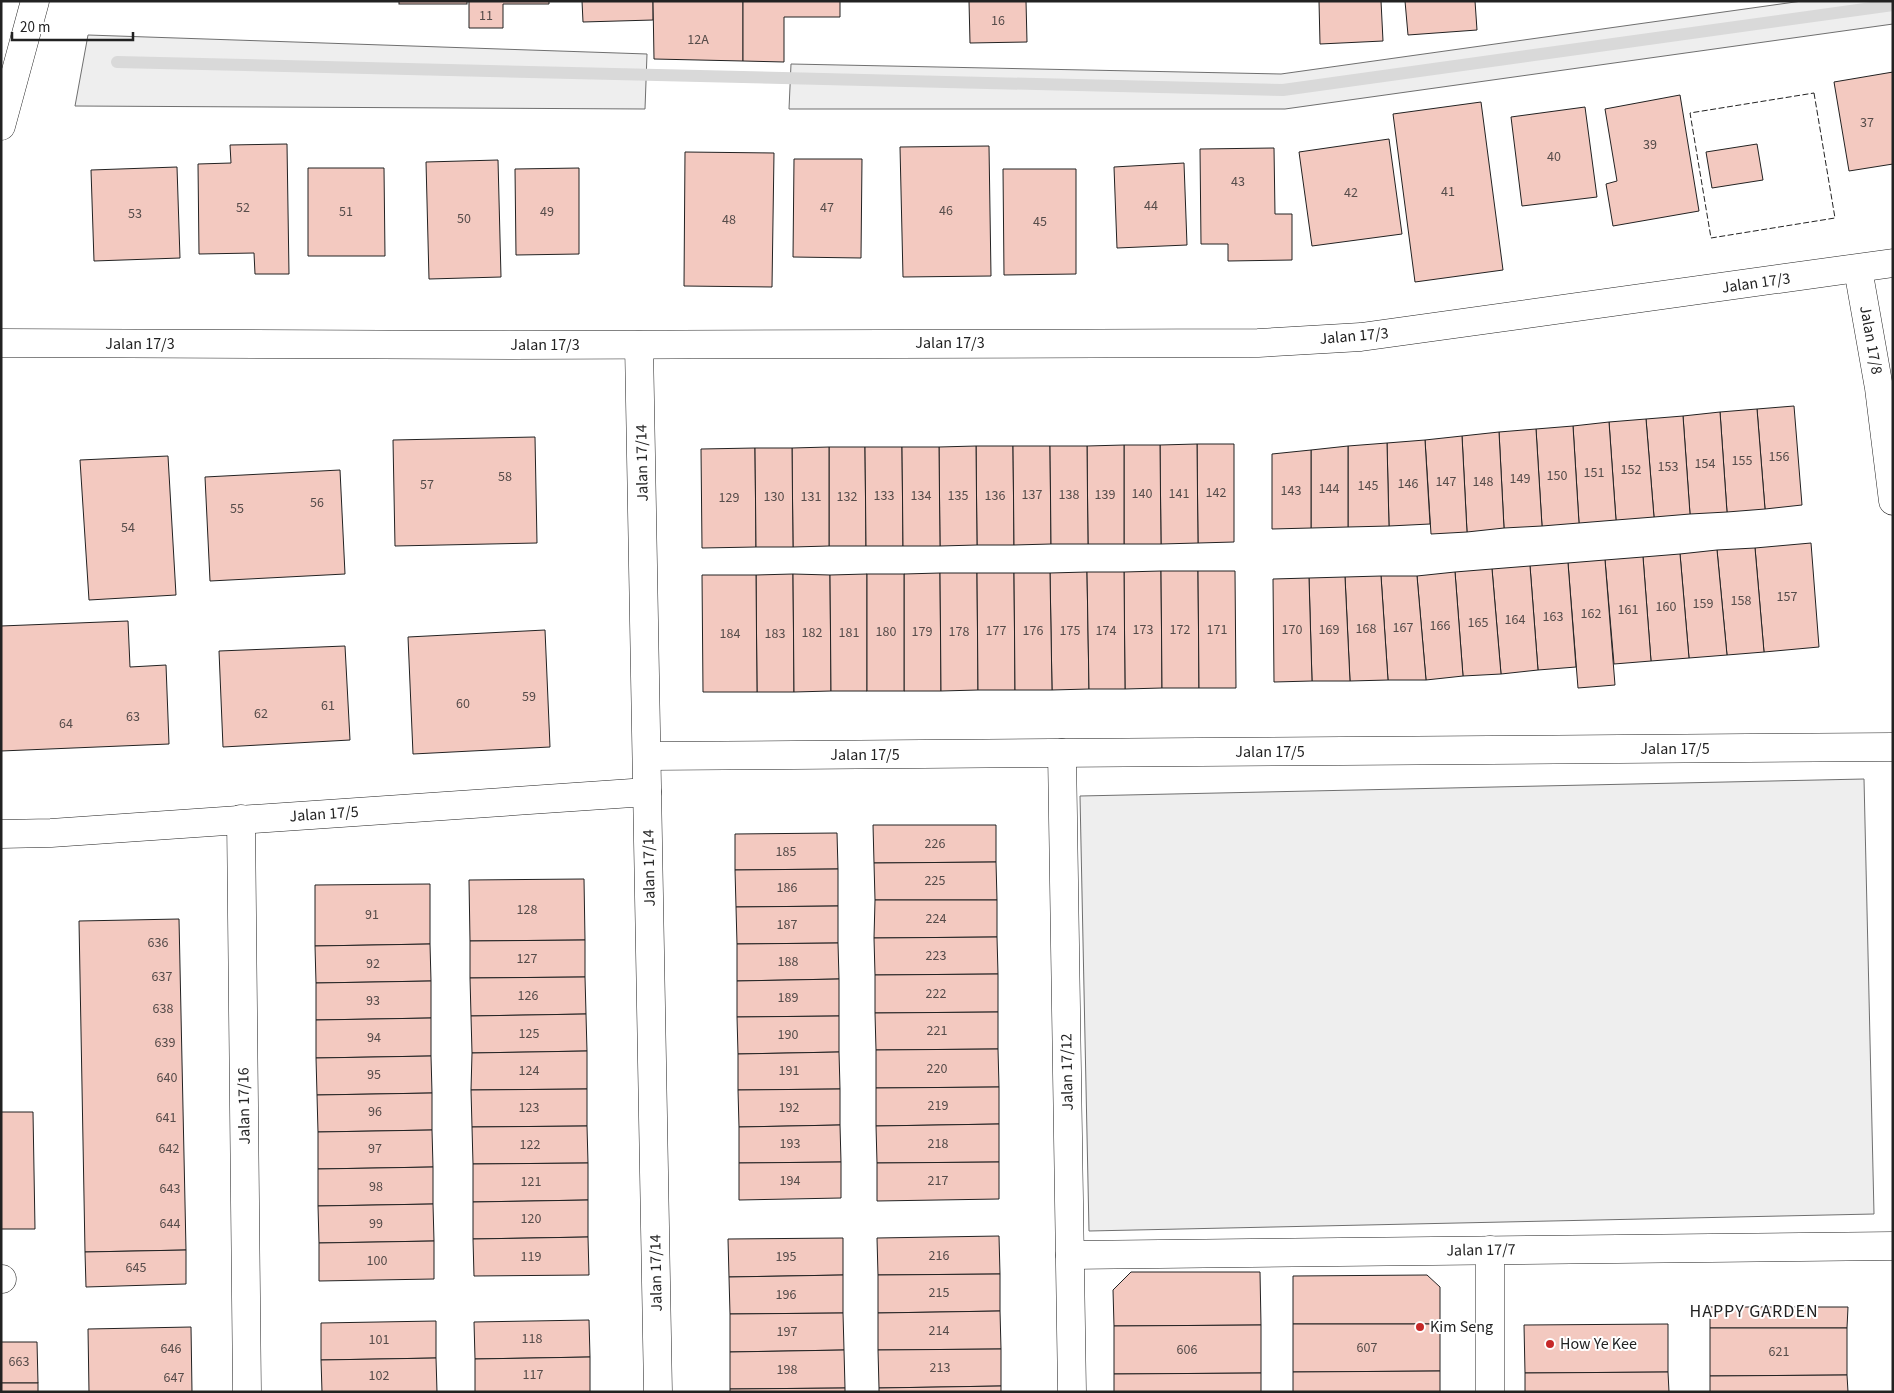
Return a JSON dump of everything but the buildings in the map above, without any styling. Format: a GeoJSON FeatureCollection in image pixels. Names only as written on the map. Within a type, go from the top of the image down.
{"type":"FeatureCollection","features":[{"type":"Feature","properties":{"kind":"street"},"geometry":{"type":"LineString","coordinates":[[1,126],[35,1]]}},
{"type":"Feature","properties":{"kind":"street","name":"Jalan 17/3"},"geometry":{"type":"LineString","coordinates":[[1,343],[640,344],[1258,342],[1361,337],[1893,263]]}},
{"type":"Feature","properties":{"kind":"street","name":"Jalan 17/8"},"geometry":{"type":"LineString","coordinates":[[1858,268],[1879,388],[1893,501]]}},
{"type":"Feature","properties":{"kind":"street","name":"Jalan 17/14"},"geometry":{"type":"LineString","coordinates":[[640,344],[658,1392]]}},
{"type":"Feature","properties":{"kind":"street","name":"Jalan 17/5"},"geometry":{"type":"LineString","coordinates":[[647,756],[1893,747]]}},
{"type":"Feature","properties":{"kind":"street","name":"Jalan 17/12"},"geometry":{"type":"LineString","coordinates":[[1062,753],[1072,1392]]}},
{"type":"Feature","properties":{"kind":"street","name":"Jalan 17/5"},"geometry":{"type":"LineString","coordinates":[[1,834],[51,833],[647,792]]}},
{"type":"Feature","properties":{"kind":"street","name":"Jalan 17/16"},"geometry":{"type":"LineString","coordinates":[[241,820],[248,1392]]}},
{"type":"Feature","properties":{"kind":"street","name":"Jalan 17/7"},"geometry":{"type":"LineString","coordinates":[[1070,1255],[1893,1246]]}},
{"type":"Feature","properties":{"kind":"street"},"geometry":{"type":"LineString","coordinates":[[1490,1250],[1490,1392]]}},
{"type":"Feature","properties":{"kind":"shaded area"},"geometry":{"type":"Polygon","coordinates":[[[1802,1],[1893,1],[1893,24],[1285,109],[789,109],[791,64],[1281,74],[1802,1]]]}},
{"type":"Feature","properties":{"kind":"shaded area"},"geometry":{"type":"Polygon","coordinates":[[[88,35],[647,54],[645,109],[75,106],[88,35]]]}},
{"type":"Feature","properties":{"kind":"shaded area"},"geometry":{"type":"Polygon","coordinates":[[[1864,779],[1874,1214],[1089,1231],[1080,796],[1864,779]]]}},
{"type":"Feature","properties":{"kind":"waterway"},"geometry":{"type":"LineString","coordinates":[[117,62],[1283,90],[1893,5]]}},
{"type":"Feature","properties":{"kind":"fence"},"geometry":{"type":"LineString","coordinates":[[1814,93],[1835,218],[1711,238],[1690,113],[1814,93]]}},
{"type":"Feature","properties":{"kind":"place","name":"Kim Seng"},"geometry":{"type":"Point","coordinates":[1420,1327]}},
{"type":"Feature","properties":{"kind":"place","name":"How Ye Kee"},"geometry":{"type":"Point","coordinates":[1550,1344]}},
{"type":"Feature","properties":{"kind":"district","name":"HAPPY GARDEN"},"geometry":{"type":"Point","coordinates":[1754,1311]}}]}
